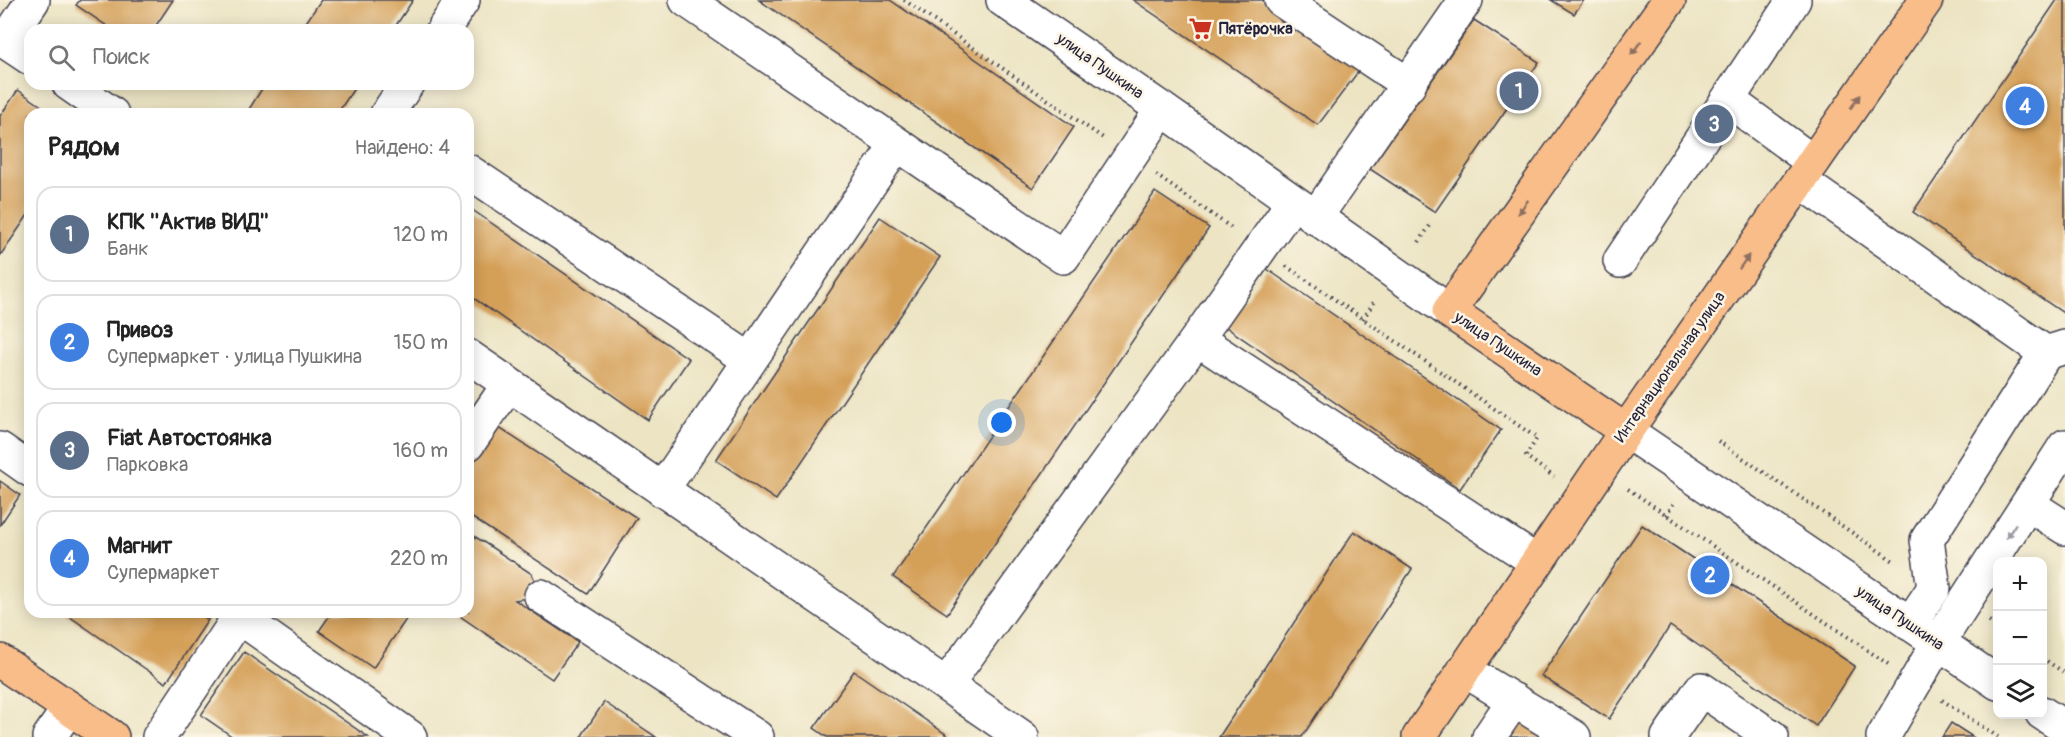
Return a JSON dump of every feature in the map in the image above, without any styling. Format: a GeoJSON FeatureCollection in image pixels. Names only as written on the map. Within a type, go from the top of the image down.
{"type":"FeatureCollection","features":[{"type":"Feature","properties":{"kind":"main road"},"geometry":{"type":"LineString","coordinates":[[1449,311],[1669,0]]}},
{"type":"Feature","properties":{"kind":"main road","name":"Интернациональная улица"},"geometry":{"type":"LineString","coordinates":[[1419,737],[1626,431],[1926,0]]}},
{"type":"Feature","properties":{"kind":"main road","name":"улица Пушкина"},"geometry":{"type":"LineString","coordinates":[[1449,311],[1626,431]]}},
{"type":"Feature","properties":{"kind":"main road"},"geometry":{"type":"LineString","coordinates":[[0,661],[112,737]]}},
{"type":"Feature","properties":{"kind":"street"},"geometry":{"type":"LineString","coordinates":[[12,45],[33,0]]}},
{"type":"Feature","properties":{"kind":"street"},"geometry":{"type":"LineString","coordinates":[[447,24],[463,0]]}},
{"type":"Feature","properties":{"kind":"street"},"geometry":{"type":"LineString","coordinates":[[686,0],[1063,257],[1162,109]]}},
{"type":"Feature","properties":{"kind":"street"},"geometry":{"type":"LineString","coordinates":[[1281,0],[1409,85]]}},
{"type":"Feature","properties":{"kind":"street"},"geometry":{"type":"LineString","coordinates":[[946,685],[1197,339],[1260,248],[1304,210],[1409,85],[1466,0]]}},
{"type":"Feature","properties":{"kind":"street"},"geometry":{"type":"LineString","coordinates":[[1620,261],[1794,0]]}},
{"type":"Feature","properties":{"kind":"street","name":"улица Пушкина"},"geometry":{"type":"LineString","coordinates":[[1022,5],[1162,109],[1449,311]]}},
{"type":"Feature","properties":{"kind":"street"},"geometry":{"type":"LineString","coordinates":[[78,90],[103,108]]}},
{"type":"Feature","properties":{"kind":"street"},"geometry":{"type":"LineString","coordinates":[[391,108],[403,90]]}},
{"type":"Feature","properties":{"kind":"street"},"geometry":{"type":"LineString","coordinates":[[1728,100],[1806,172],[2056,350],[1927,540],[1934,588],[1910,624]]}},
{"type":"Feature","properties":{"kind":"street"},"geometry":{"type":"LineString","coordinates":[[662,490],[897,144]]}},
{"type":"Feature","properties":{"kind":"street"},"geometry":{"type":"LineString","coordinates":[[474,175],[750,360]]}},
{"type":"Feature","properties":{"kind":"street"},"geometry":{"type":"LineString","coordinates":[[1197,339],[1537,562]]}},
{"type":"Feature","properties":{"kind":"street"},"geometry":{"type":"LineString","coordinates":[[474,360],[1022,737]]}},
{"type":"Feature","properties":{"kind":"street"},"geometry":{"type":"LineString","coordinates":[[474,435],[509,384]]}},
{"type":"Feature","properties":{"kind":"street","name":"улица Пушкина"},"geometry":{"type":"LineString","coordinates":[[1626,431],[1993,680]]}},
{"type":"Feature","properties":{"kind":"street"},"geometry":{"type":"LineString","coordinates":[[1883,737],[1938,643],[2065,446]]}},
{"type":"Feature","properties":{"kind":"street"},"geometry":{"type":"LineString","coordinates":[[0,449],[24,466]]}},
{"type":"Feature","properties":{"kind":"street"},"geometry":{"type":"LineString","coordinates":[[2028,504],[2065,528]]}},
{"type":"Feature","properties":{"kind":"street"},"geometry":{"type":"LineString","coordinates":[[541,596],[757,737]]}},
{"type":"Feature","properties":{"kind":"street"},"geometry":{"type":"LineString","coordinates":[[159,737],[233,618]]}},
{"type":"Feature","properties":{"kind":"street"},"geometry":{"type":"LineString","coordinates":[[241,618],[410,737]]}},
{"type":"Feature","properties":{"kind":"street"},"geometry":{"type":"LineString","coordinates":[[1464,670],[1574,737]]}},
{"type":"Feature","properties":{"kind":"street"},"geometry":{"type":"LineString","coordinates":[[1668,737],[1701,689],[1772,737]]}},
{"type":"Feature","properties":{"kind":"street"},"geometry":{"type":"LineString","coordinates":[[1489,737],[1514,700]]}},
{"type":"Feature","properties":{"kind":"street"},"geometry":{"type":"LineString","coordinates":[[49,737],[69,708]]}},
{"type":"Feature","properties":{"kind":"street"},"geometry":{"type":"LineString","coordinates":[[2047,716],[2065,728]]}},
{"type":"Feature","properties":{"kind":"path"},"geometry":{"type":"LineString","coordinates":[[904,0],[1537,438],[1526,456],[1563,483]]}},
{"type":"Feature","properties":{"kind":"path"},"geometry":{"type":"LineString","coordinates":[[1419,242],[1431,224]]}},
{"type":"Feature","properties":{"kind":"path"},"geometry":{"type":"LineString","coordinates":[[1363,318],[1379,296]]}},
{"type":"Feature","properties":{"kind":"path"},"geometry":{"type":"LineString","coordinates":[[1718,441],[1934,588]]}},
{"type":"Feature","properties":{"kind":"path"},"geometry":{"type":"LineString","coordinates":[[1622,485],[1998,737]]}},
{"type":"Feature","properties":{"kind":"path"},"geometry":{"type":"LineString","coordinates":[[2047,661],[2065,673]]}},
{"type":"Feature","properties":{"kind":"building"},"geometry":{"type":"Polygon","coordinates":[[[80,0],[173,0],[157,24],[104,24],[76,5],[80,0]]]}},
{"type":"Feature","properties":{"kind":"building"},"geometry":{"type":"Polygon","coordinates":[[[321,0],[413,0],[397,24],[305,24],[321,0]]]}},
{"type":"Feature","properties":{"kind":"building"},"geometry":{"type":"Polygon","coordinates":[[[759,0],[890,0],[1074,127],[1033,188],[759,0]]]}},
{"type":"Feature","properties":{"kind":"building"},"geometry":{"type":"Polygon","coordinates":[[[1133,0],[1262,0],[1361,68],[1318,125],[1133,0]]]}},
{"type":"Feature","properties":{"kind":"building"},"geometry":{"type":"Polygon","coordinates":[[[1551,0],[1584,0],[1574,14],[1551,0]]]}},
{"type":"Feature","properties":{"kind":"building"},"geometry":{"type":"Polygon","coordinates":[[[2057,0],[2065,0],[2065,314],[1913,212],[2057,0]]]}},
{"type":"Feature","properties":{"kind":"building"},"geometry":{"type":"Polygon","coordinates":[[[1474,20],[1539,62],[1435,212],[1370,169],[1474,20]]]}},
{"type":"Feature","properties":{"kind":"building"},"geometry":{"type":"Polygon","coordinates":[[[18,90],[44,108],[24,108],[24,221],[0,256],[0,116],[18,90]]]}},
{"type":"Feature","properties":{"kind":"building"},"geometry":{"type":"Polygon","coordinates":[[[261,90],[353,90],[341,108],[250,108],[261,90]]]}},
{"type":"Feature","properties":{"kind":"building"},"geometry":{"type":"Polygon","coordinates":[[[1155,192],[1209,228],[947,614],[893,577],[1155,192]]]}},
{"type":"Feature","properties":{"kind":"building"},"geometry":{"type":"Polygon","coordinates":[[[474,211],[689,359],[648,420],[474,298],[474,211]]]}},
{"type":"Feature","properties":{"kind":"building"},"geometry":{"type":"Polygon","coordinates":[[[880,217],[940,257],[776,500],[716,460],[880,217]]]}},
{"type":"Feature","properties":{"kind":"building"},"geometry":{"type":"Polygon","coordinates":[[[1267,269],[1501,430],[1460,489],[1226,327],[1267,269]]]}},
{"type":"Feature","properties":{"kind":"building"},"geometry":{"type":"Polygon","coordinates":[[[490,422],[637,518],[588,594],[474,519],[474,447],[490,422]]]}},
{"type":"Feature","properties":{"kind":"building"},"geometry":{"type":"Polygon","coordinates":[[[0,481],[20,495],[0,525],[0,481]]]}},
{"type":"Feature","properties":{"kind":"building"},"geometry":{"type":"Polygon","coordinates":[[[1642,525],[1855,666],[1816,726],[1670,626],[1609,719],[1541,676],[1642,525]]]}},
{"type":"Feature","properties":{"kind":"building"},"geometry":{"type":"Polygon","coordinates":[[[1354,531],[1412,569],[1302,737],[1219,737],[1354,531]]]}},
{"type":"Feature","properties":{"kind":"building"},"geometry":{"type":"Polygon","coordinates":[[[474,536],[532,574],[541,596],[515,600],[578,642],[552,679],[463,618],[474,618],[474,536]]]}},
{"type":"Feature","properties":{"kind":"building"},"geometry":{"type":"Polygon","coordinates":[[[72,618],[205,618],[208,620],[166,683],[72,618]]]}},
{"type":"Feature","properties":{"kind":"building"},"geometry":{"type":"Polygon","coordinates":[[[328,618],[407,618],[373,668],[319,631],[328,618]]]}},
{"type":"Feature","properties":{"kind":"building"},"geometry":{"type":"Polygon","coordinates":[[[244,652],[368,737],[233,737],[201,715],[244,652]]]}},
{"type":"Feature","properties":{"kind":"building"},"geometry":{"type":"Polygon","coordinates":[[[854,671],[950,737],[827,737],[814,728],[854,671]]]}},
{"type":"Feature","properties":{"kind":"building"},"geometry":{"type":"Polygon","coordinates":[[[604,702],[656,737],[581,737],[604,702]]]}},
{"type":"Feature","properties":{"kind":"building"},"geometry":{"type":"Polygon","coordinates":[[[1516,711],[1556,737],[1499,737],[1516,711]]]}},
{"type":"Feature","properties":{"kind":"building"},"geometry":{"type":"Polygon","coordinates":[[[1951,723],[1973,737],[1942,737],[1951,723]]]}},
{"type":"Feature","properties":{"kind":"place","name":"Пятёрочка"},"geometry":{"type":"Point","coordinates":[1201,29]}},
{"type":"Feature","properties":{"kind":"place","name":"КПК ''Актив ВИД''"},"geometry":{"type":"Point","coordinates":[1519,91]}},
{"type":"Feature","properties":{"kind":"place","name":"Магнит"},"geometry":{"type":"Point","coordinates":[2025,106]}},
{"type":"Feature","properties":{"kind":"place","name":"Fiat Автостоянка"},"geometry":{"type":"Point","coordinates":[1714,124]}},
{"type":"Feature","properties":{"kind":"place","name":"Привоз"},"geometry":{"type":"Point","coordinates":[1710,575]}}]}
